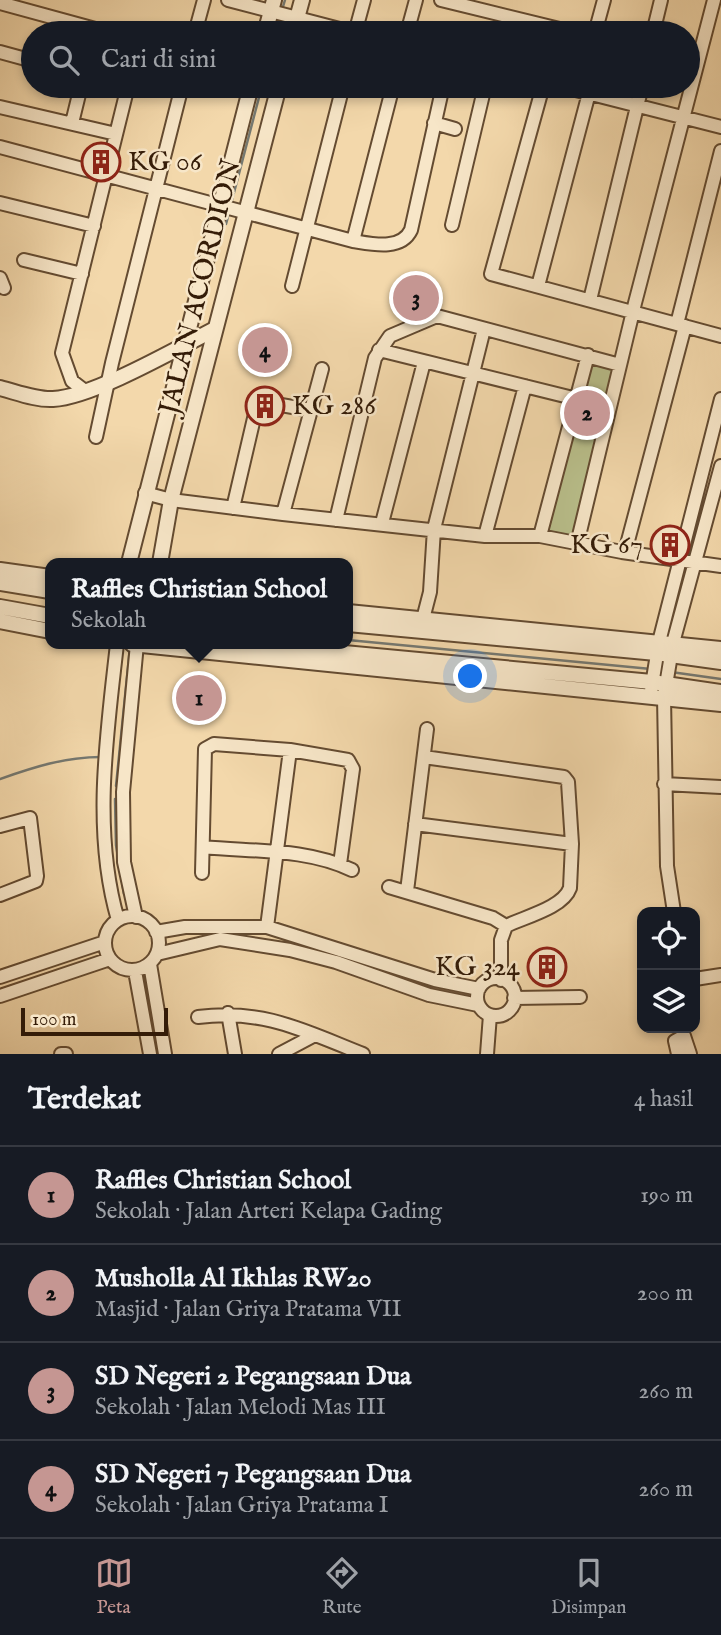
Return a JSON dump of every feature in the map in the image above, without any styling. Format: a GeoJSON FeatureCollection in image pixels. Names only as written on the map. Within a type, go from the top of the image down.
{"type":"FeatureCollection","features":[{"type":"Feature","properties":{"kind":"street"},"geometry":{"type":"LineString","coordinates":[[198,21],[204,0]]}},
{"type":"Feature","properties":{"kind":"street"},"geometry":{"type":"LineString","coordinates":[[228,0],[273,8],[292,21]]}},
{"type":"Feature","properties":{"kind":"street"},"geometry":{"type":"LineString","coordinates":[[296,21],[302,0]]}},
{"type":"Feature","properties":{"kind":"street"},"geometry":{"type":"LineString","coordinates":[[358,21],[364,0]]}},
{"type":"Feature","properties":{"kind":"street"},"geometry":{"type":"LineString","coordinates":[[410,21],[416,0]]}},
{"type":"Feature","properties":{"kind":"street"},"geometry":{"type":"LineString","coordinates":[[441,0],[527,21]]}},
{"type":"Feature","properties":{"kind":"street"},"geometry":{"type":"LineString","coordinates":[[598,21],[604,0]]}},
{"type":"Feature","properties":{"kind":"street"},"geometry":{"type":"LineString","coordinates":[[656,21],[661,0]]}},
{"type":"Feature","properties":{"kind":"street"},"geometry":{"type":"LineString","coordinates":[[700,57],[714,0]]}},
{"type":"Feature","properties":{"kind":"street"},"geometry":{"type":"LineString","coordinates":[[0,3],[61,21]]}},
{"type":"Feature","properties":{"kind":"street"},"geometry":{"type":"LineString","coordinates":[[707,28],[721,31]]}},
{"type":"Feature","properties":{"kind":"street"},"geometry":{"type":"LineString","coordinates":[[0,52],[21,58]]}},
{"type":"Feature","properties":{"kind":"street"},"geometry":{"type":"LineString","coordinates":[[72,123],[78,98]]}},
{"type":"Feature","properties":{"kind":"street"},"geometry":{"type":"LineString","coordinates":[[85,391],[72,381],[62,353],[125,98]]}},
{"type":"Feature","properties":{"kind":"street"},"geometry":{"type":"LineString","coordinates":[[96,437],[179,98]]}},
{"type":"Feature","properties":{"kind":"street"},"geometry":{"type":"LineString","coordinates":[[130,558],[186,344],[231,211],[249,98]]}},
{"type":"Feature","properties":{"kind":"street","name":"JALAN ACORDION"},"geometry":{"type":"LineString","coordinates":[[161,558],[171,500],[215,329],[231,211],[274,98]]}},
{"type":"Feature","properties":{"kind":"street"},"geometry":{"type":"LineString","coordinates":[[292,286],[340,98]]}},
{"type":"Feature","properties":{"kind":"street"},"geometry":{"type":"LineString","coordinates":[[353,241],[390,98]]}},
{"type":"Feature","properties":{"kind":"street"},"geometry":{"type":"LineString","coordinates":[[0,147],[231,211],[353,241],[396,243],[403,240],[411,230],[440,98]]}},
{"type":"Feature","properties":{"kind":"street"},"geometry":{"type":"LineString","coordinates":[[452,225],[482,98]]}},
{"type":"Feature","properties":{"kind":"street"},"geometry":{"type":"LineString","coordinates":[[540,98],[491,274],[721,336]]}},
{"type":"Feature","properties":{"kind":"street"},"geometry":{"type":"LineString","coordinates":[[538,286],[582,98]]}},
{"type":"Feature","properties":{"kind":"street"},"geometry":{"type":"LineString","coordinates":[[612,98],[721,127]]}},
{"type":"Feature","properties":{"kind":"street"},"geometry":{"type":"LineString","coordinates":[[590,300],[639,98]]}},
{"type":"Feature","properties":{"kind":"street"},"geometry":{"type":"LineString","coordinates":[[577,544],[620,365],[690,98]]}},
{"type":"Feature","properties":{"kind":"street"},"geometry":{"type":"LineString","coordinates":[[0,107],[116,134]]}},
{"type":"Feature","properties":{"kind":"street"},"geometry":{"type":"LineString","coordinates":[[435,123],[455,129]]}},
{"type":"Feature","properties":{"kind":"street"},"geometry":{"type":"LineString","coordinates":[[625,552],[721,150]]}},
{"type":"Feature","properties":{"kind":"street"},"geometry":{"type":"LineString","coordinates":[[0,203],[93,226]]}},
{"type":"Feature","properties":{"kind":"street"},"geometry":{"type":"LineString","coordinates":[[24,260],[82,274]]}},
{"type":"Feature","properties":{"kind":"street"},"geometry":{"type":"LineString","coordinates":[[335,520],[375,358],[390,336],[437,316],[620,365]]}},
{"type":"Feature","properties":{"kind":"street"},"geometry":{"type":"LineString","coordinates":[[0,388],[50,399],[85,391],[215,329]]}},
{"type":"Feature","properties":{"kind":"street"},"geometry":{"type":"LineString","coordinates":[[423,620],[430,593],[434,528],[484,329]]}},
{"type":"Feature","properties":{"kind":"street"},"geometry":{"type":"LineString","coordinates":[[379,349],[577,399]]}},
{"type":"Feature","properties":{"kind":"street"},"geometry":{"type":"LineString","coordinates":[[540,536],[588,355]]}},
{"type":"Feature","properties":{"kind":"street"},"geometry":{"type":"LineString","coordinates":[[382,523],[424,362]]}},
{"type":"Feature","properties":{"kind":"street"},"geometry":{"type":"LineString","coordinates":[[283,514],[322,369]]}},
{"type":"Feature","properties":{"kind":"street"},"geometry":{"type":"LineString","coordinates":[[485,536],[524,386]]}},
{"type":"Feature","properties":{"kind":"street"},"geometry":{"type":"LineString","coordinates":[[673,907],[667,866],[661,669],[679,560],[721,399]]}},
{"type":"Feature","properties":{"kind":"street"},"geometry":{"type":"LineString","coordinates":[[233,508],[258,401],[310,410]]}},
{"type":"Feature","properties":{"kind":"street"},"geometry":{"type":"LineString","coordinates":[[661,669],[696,562],[721,466]]}},
{"type":"Feature","properties":{"kind":"street"},"geometry":{"type":"LineString","coordinates":[[145,493],[171,500],[335,520],[434,528],[485,536],[540,536],[721,566]]}},
{"type":"Feature","properties":{"kind":"street"},"geometry":{"type":"LineString","coordinates":[[0,570],[45,576]]}},
{"type":"Feature","properties":{"kind":"street"},"geometry":{"type":"LineString","coordinates":[[0,583],[45,590]]}},
{"type":"Feature","properties":{"kind":"street"},"geometry":{"type":"LineString","coordinates":[[0,607],[45,615]]}},
{"type":"Feature","properties":{"kind":"street"},"geometry":{"type":"LineString","coordinates":[[353,613],[594,642],[721,692]]}},
{"type":"Feature","properties":{"kind":"street"},"geometry":{"type":"LineString","coordinates":[[0,621],[45,630]]}},
{"type":"Feature","properties":{"kind":"street"},"geometry":{"type":"LineString","coordinates":[[353,624],[594,642]]}},
{"type":"Feature","properties":{"kind":"street"},"geometry":{"type":"LineString","coordinates":[[117,649],[116,739],[123,792],[124,862],[136,917]]}},
{"type":"Feature","properties":{"kind":"street"},"geometry":{"type":"LineString","coordinates":[[118,920],[104,843],[105,790],[134,649]]}},
{"type":"Feature","properties":{"kind":"street"},"geometry":{"type":"LineString","coordinates":[[191,649],[553,681],[721,662]]}},
{"type":"Feature","properties":{"kind":"street"},"geometry":{"type":"LineString","coordinates":[[290,649],[553,681]]}},
{"type":"Feature","properties":{"kind":"street"},"geometry":{"type":"LineString","coordinates":[[661,669],[721,649]]}},
{"type":"Feature","properties":{"kind":"street"},"geometry":{"type":"LineString","coordinates":[[661,669],[721,704]]}},
{"type":"Feature","properties":{"kind":"street"},"geometry":{"type":"LineString","coordinates":[[407,891],[427,729]]}},
{"type":"Feature","properties":{"kind":"street"},"geometry":{"type":"LineString","coordinates":[[202,873],[205,749],[209,744],[290,750],[348,760],[351,764],[346,867],[279,851],[203,847]]}},
{"type":"Feature","properties":{"kind":"street"},"geometry":{"type":"LineString","coordinates":[[267,927],[279,851],[290,750]]}},
{"type":"Feature","properties":{"kind":"street"},"geometry":{"type":"LineString","coordinates":[[424,757],[558,774],[568,782],[572,844],[568,894],[506,926],[501,940],[501,979]]}},
{"type":"Feature","properties":{"kind":"street"},"geometry":{"type":"LineString","coordinates":[[664,785],[721,787]]}},
{"type":"Feature","properties":{"kind":"street"},"geometry":{"type":"LineString","coordinates":[[105,790],[123,792]]}},
{"type":"Feature","properties":{"kind":"street"},"geometry":{"type":"LineString","coordinates":[[0,826],[30,818],[36,881],[0,895]]}},
{"type":"Feature","properties":{"kind":"street"},"geometry":{"type":"LineString","coordinates":[[415,824],[572,844]]}},
{"type":"Feature","properties":{"kind":"street"},"geometry":{"type":"LineString","coordinates":[[389,887],[493,918],[506,926]]}},
{"type":"Feature","properties":{"kind":"street"},"geometry":{"type":"LineString","coordinates":[[165,1054],[153,959],[156,932],[144,919],[136,917],[118,920],[107,933],[105,942],[110,959],[121,968],[135,971],[153,959],[220,940],[290,950],[336,962],[429,995],[478,1005],[490,1015],[506,1013],[514,999],[511,987],[501,979],[489,980],[479,989],[478,1005]]}},
{"type":"Feature","properties":{"kind":"street"},"geometry":{"type":"LineString","coordinates":[[156,932],[204,926],[267,927],[435,980],[479,989]]}},
{"type":"Feature","properties":{"kind":"street"},"geometry":{"type":"LineString","coordinates":[[0,978],[105,942]]}},
{"type":"Feature","properties":{"kind":"street"},"geometry":{"type":"LineString","coordinates":[[0,996],[110,959]]}},
{"type":"Feature","properties":{"kind":"street"},"geometry":{"type":"LineString","coordinates":[[135,971],[150,1054]]}},
{"type":"Feature","properties":{"kind":"street"},"geometry":{"type":"LineString","coordinates":[[700,978],[721,975]]}},
{"type":"Feature","properties":{"kind":"street"},"geometry":{"type":"LineString","coordinates":[[514,999],[580,997]]}},
{"type":"Feature","properties":{"kind":"street"},"geometry":{"type":"LineString","coordinates":[[198,1017],[228,1013],[260,1016],[363,1054]]}},
{"type":"Feature","properties":{"kind":"street"},"geometry":{"type":"LineString","coordinates":[[228,1013],[235,1054]]}},
{"type":"Feature","properties":{"kind":"street"},"geometry":{"type":"LineString","coordinates":[[488,1054],[490,1015]]}},
{"type":"Feature","properties":{"kind":"street"},"geometry":{"type":"LineString","coordinates":[[279,1054],[315,1035]]}},
{"type":"Feature","properties":{"kind":"street"},"geometry":{"type":"LineString","coordinates":[[678,1054],[675,1041],[684,1036],[687,1038],[690,1054]]}},
{"type":"Feature","properties":{"kind":"green space"},"geometry":{"type":"Polygon","coordinates":[[[590,360],[616,366],[603,418],[595,416],[596,409],[581,404],[590,360]]]}},
{"type":"Feature","properties":{"kind":"green space"},"geometry":{"type":"Polygon","coordinates":[[[577,418],[604,426],[572,536],[548,531],[577,418]]]}},
{"type":"Feature","properties":{"kind":"waterway"},"geometry":{"type":"LineString","coordinates":[[282,10],[285,0]]}},
{"type":"Feature","properties":{"kind":"waterway"},"geometry":{"type":"LineString","coordinates":[[231,204],[259,98]]}},
{"type":"Feature","properties":{"kind":"waterway"},"geometry":{"type":"LineString","coordinates":[[226,224],[229,213]]}},
{"type":"Feature","properties":{"kind":"waterway"},"geometry":{"type":"LineString","coordinates":[[353,640],[651,669]]}},
{"type":"Feature","properties":{"kind":"waterway"},"geometry":{"type":"LineString","coordinates":[[116,786],[130,649]]}},
{"type":"Feature","properties":{"kind":"waterway"},"geometry":{"type":"LineString","coordinates":[[671,672],[721,679]]}},
{"type":"Feature","properties":{"kind":"waterway"},"geometry":{"type":"LineString","coordinates":[[0,779],[50,764],[101,757]]}},
{"type":"Feature","properties":{"kind":"waterway"},"geometry":{"type":"LineString","coordinates":[[115,799],[116,845],[124,894]]}},
{"type":"Feature","properties":{"kind":"waterway"},"geometry":{"type":"LineString","coordinates":[[146,993],[155,1034]]}},
{"type":"Feature","properties":{"kind":"place","name":"KG 06"},"geometry":{"type":"Point","coordinates":[101,162]}},
{"type":"Feature","properties":{"kind":"place","name":"SD Negeri 2 Pegangsaan Dua"},"geometry":{"type":"Point","coordinates":[416,298]}},
{"type":"Feature","properties":{"kind":"place","name":"SD Negeri 7 Pegangsaan Dua"},"geometry":{"type":"Point","coordinates":[265,350]}},
{"type":"Feature","properties":{"kind":"place","name":"KG 286"},"geometry":{"type":"Point","coordinates":[265,406]}},
{"type":"Feature","properties":{"kind":"place","name":"Musholla Al Ikhlas RW20"},"geometry":{"type":"Point","coordinates":[587,413]}},
{"type":"Feature","properties":{"kind":"place","name":"KG 67"},"geometry":{"type":"Point","coordinates":[670,545]}},
{"type":"Feature","properties":{"kind":"place","name":"Raffles Christian School"},"geometry":{"type":"Point","coordinates":[199,698]}},
{"type":"Feature","properties":{"kind":"place","name":"KG 324"},"geometry":{"type":"Point","coordinates":[547,967]}}]}
